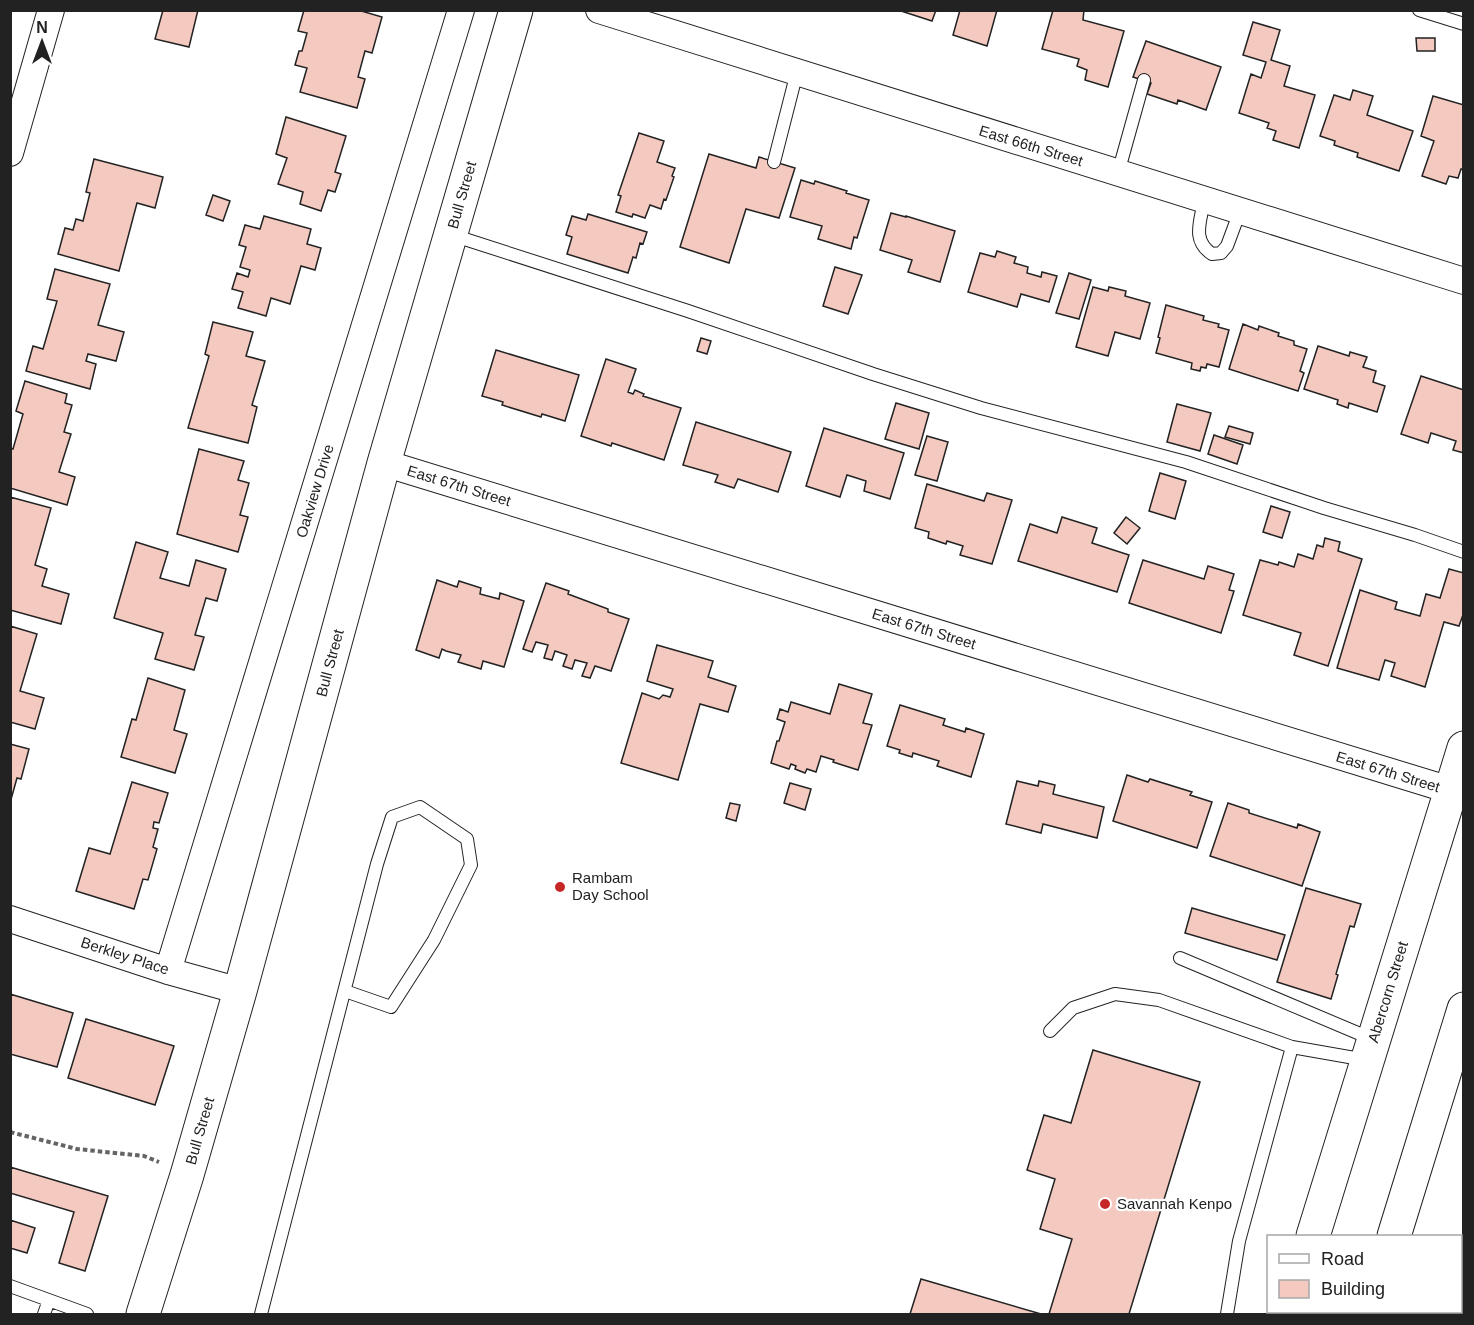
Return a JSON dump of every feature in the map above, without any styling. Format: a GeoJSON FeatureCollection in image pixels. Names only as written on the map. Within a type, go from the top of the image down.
{"type":"FeatureCollection","features":[{"type":"Feature","properties":{"kind":"street"},"geometry":{"type":"LineString","coordinates":[[10,153],[51,10]]}},
{"type":"Feature","properties":{"kind":"street","name":"Oakview Drive"},"geometry":{"type":"LineString","coordinates":[[168,971],[461,10]]}},
{"type":"Feature","properties":{"kind":"street","name":"Bull Street"},"geometry":{"type":"LineString","coordinates":[[143,1314],[187,1175],[240,991],[384,463],[516,10]]}},
{"type":"Feature","properties":{"kind":"street","name":"East 66th Street"},"geometry":{"type":"LineString","coordinates":[[599,10],[1464,281]]}},
{"type":"Feature","properties":{"kind":"street","name":"East 67th Street"},"geometry":{"type":"LineString","coordinates":[[384,463],[1457,793]]}},
{"type":"Feature","properties":{"kind":"street","name":"Abercorn Street"},"geometry":{"type":"LineString","coordinates":[[1313,1235],[1370,1050],[1457,793],[1464,748]]}},
{"type":"Feature","properties":{"kind":"street","name":"Berkley Place"},"geometry":{"type":"LineString","coordinates":[[10,919],[168,971],[240,991]]}},
{"type":"Feature","properties":{"kind":"street"},"geometry":{"type":"LineString","coordinates":[[1394,1235],[1464,1009]]}},
{"type":"Feature","properties":{"kind":"lane"},"geometry":{"type":"LineString","coordinates":[[1419,10],[1464,24]]}},
{"type":"Feature","properties":{"kind":"lane"},"geometry":{"type":"LineString","coordinates":[[774,162],[797,72]]}},
{"type":"Feature","properties":{"kind":"lane"},"geometry":{"type":"LineString","coordinates":[[1118,173],[1144,80]]}},
{"type":"Feature","properties":{"kind":"lane"},"geometry":{"type":"LineString","coordinates":[[1204,200],[1198,235],[1204,249],[1212,254],[1221,253],[1227,246],[1240,211]]}},
{"type":"Feature","properties":{"kind":"lane"},"geometry":{"type":"LineString","coordinates":[[450,235],[981,408],[1186,462],[1464,552]]}},
{"type":"Feature","properties":{"kind":"lane"},"geometry":{"type":"LineString","coordinates":[[261,1314],[378,864],[392,817],[420,807],[467,839],[471,865],[434,940],[391,1008],[345,992]]}},
{"type":"Feature","properties":{"kind":"lane"},"geometry":{"type":"LineString","coordinates":[[1180,958],[1370,1050]]}},
{"type":"Feature","properties":{"kind":"lane"},"geometry":{"type":"LineString","coordinates":[[1050,1030],[1073,1008],[1115,994],[1159,1000],[1292,1047],[1370,1050]]}},
{"type":"Feature","properties":{"kind":"lane"},"geometry":{"type":"LineString","coordinates":[[1227,1314],[1239,1240],[1292,1047]]}},
{"type":"Feature","properties":{"kind":"lane"},"geometry":{"type":"LineString","coordinates":[[10,1286],[87,1314]]}},
{"type":"Feature","properties":{"kind":"lane"},"geometry":{"type":"LineString","coordinates":[[44,1314],[49,1300]]}},
{"type":"Feature","properties":{"kind":"path"},"geometry":{"type":"LineString","coordinates":[[10,1131],[77,1149],[144,1156],[187,1175]]}},
{"type":"Feature","properties":{"kind":"building"},"geometry":{"type":"Polygon","coordinates":[[[163,10],[198,10],[189,47],[155,39],[163,10]]]}},
{"type":"Feature","properties":{"kind":"building"},"geometry":{"type":"Polygon","coordinates":[[[304,10],[358,10],[382,17],[372,53],[365,51],[358,77],[365,79],[357,108],[300,92],[307,68],[295,65],[307,33],[298,31],[304,10]]]}},
{"type":"Feature","properties":{"kind":"building"},"geometry":{"type":"Polygon","coordinates":[[[898,10],[936,10],[932,21],[898,10]]]}},
{"type":"Feature","properties":{"kind":"building"},"geometry":{"type":"Polygon","coordinates":[[[960,10],[997,10],[987,46],[953,35],[960,10]]]}},
{"type":"Feature","properties":{"kind":"building"},"geometry":{"type":"Polygon","coordinates":[[[1053,10],[1084,10],[1083,20],[1124,31],[1108,87],[1085,80],[1087,70],[1077,66],[1079,59],[1042,49],[1053,10]]]}},
{"type":"Feature","properties":{"kind":"building"},"geometry":{"type":"Polygon","coordinates":[[[1253,22],[1280,30],[1271,60],[1290,66],[1284,86],[1315,95],[1299,148],[1273,140],[1276,131],[1267,128],[1269,123],[1239,113],[1251,74],[1261,78],[1266,62],[1243,55],[1253,22]]]}},
{"type":"Feature","properties":{"kind":"building"},"geometry":{"type":"Polygon","coordinates":[[[1416,38],[1435,38],[1435,51],[1417,51],[1416,38]]]}},
{"type":"Feature","properties":{"kind":"building"},"geometry":{"type":"Polygon","coordinates":[[[1146,41],[1221,67],[1206,110],[1178,100],[1177,104],[1147,94],[1151,83],[1133,77],[1146,41]]]}},
{"type":"Feature","properties":{"kind":"building"},"geometry":{"type":"Polygon","coordinates":[[[1353,90],[1373,96],[1367,115],[1413,131],[1399,171],[1357,157],[1358,153],[1334,145],[1335,141],[1320,136],[1334,95],[1350,100],[1353,90]]]}},
{"type":"Feature","properties":{"kind":"building"},"geometry":{"type":"Polygon","coordinates":[[[1433,96],[1464,105],[1464,170],[1461,169],[1458,178],[1449,176],[1446,184],[1422,176],[1434,141],[1421,136],[1433,96]]]}},
{"type":"Feature","properties":{"kind":"building"},"geometry":{"type":"Polygon","coordinates":[[[286,117],[346,136],[335,172],[341,174],[335,192],[328,190],[321,211],[300,204],[303,192],[278,184],[287,158],[276,154],[286,117]]]}},
{"type":"Feature","properties":{"kind":"building"},"geometry":{"type":"Polygon","coordinates":[[[639,133],[664,141],[657,162],[675,168],[672,176],[674,177],[661,209],[650,205],[645,218],[616,212],[621,196],[618,195],[639,133]]]}},
{"type":"Feature","properties":{"kind":"building"},"geometry":{"type":"Polygon","coordinates":[[[709,154],[756,168],[759,157],[795,168],[779,218],[746,209],[729,263],[680,247],[709,154]]]}},
{"type":"Feature","properties":{"kind":"building"},"geometry":{"type":"Polygon","coordinates":[[[94,159],[163,177],[155,208],[137,203],[119,271],[58,254],[65,228],[73,230],[76,219],[83,221],[90,193],[86,192],[94,159]]]}},
{"type":"Feature","properties":{"kind":"building"},"geometry":{"type":"Polygon","coordinates":[[[801,180],[814,184],[815,181],[869,200],[857,238],[854,237],[851,249],[818,239],[822,226],[790,217],[801,180]]]}},
{"type":"Feature","properties":{"kind":"building"},"geometry":{"type":"Polygon","coordinates":[[[213,195],[230,201],[223,221],[206,215],[213,195]]]}},
{"type":"Feature","properties":{"kind":"building"},"geometry":{"type":"Polygon","coordinates":[[[891,213],[955,231],[940,282],[908,272],[912,260],[880,250],[891,213]]]}},
{"type":"Feature","properties":{"kind":"building"},"geometry":{"type":"Polygon","coordinates":[[[588,214],[647,232],[643,244],[640,243],[636,258],[633,257],[628,273],[567,254],[572,237],[566,235],[572,216],[586,220],[588,214]]]}},
{"type":"Feature","properties":{"kind":"building"},"geometry":{"type":"Polygon","coordinates":[[[264,216],[311,229],[307,244],[321,248],[315,270],[301,266],[290,304],[271,298],[266,316],[238,308],[243,292],[232,289],[237,273],[248,277],[250,270],[240,267],[246,247],[239,245],[245,225],[260,229],[264,216]]]}},
{"type":"Feature","properties":{"kind":"building"},"geometry":{"type":"Polygon","coordinates":[[[997,251],[1016,257],[1014,263],[1028,267],[1027,273],[1041,277],[1042,272],[1057,276],[1049,302],[1021,294],[1017,307],[968,292],[980,253],[995,257],[997,251]]]}},
{"type":"Feature","properties":{"kind":"building"},"geometry":{"type":"Polygon","coordinates":[[[835,267],[862,275],[848,314],[823,306],[835,267]]]}},
{"type":"Feature","properties":{"kind":"building"},"geometry":{"type":"Polygon","coordinates":[[[55,269],[110,284],[98,325],[124,332],[116,361],[88,354],[86,361],[96,364],[90,389],[26,371],[33,346],[43,349],[57,301],[47,299],[55,269]]]}},
{"type":"Feature","properties":{"kind":"building"},"geometry":{"type":"Polygon","coordinates":[[[1069,273],[1091,280],[1079,319],[1056,313],[1069,273]]]}},
{"type":"Feature","properties":{"kind":"building"},"geometry":{"type":"Polygon","coordinates":[[[1093,287],[1108,291],[1109,287],[1126,291],[1125,296],[1150,303],[1140,339],[1115,332],[1108,356],[1076,347],[1093,287]]]}},
{"type":"Feature","properties":{"kind":"building"},"geometry":{"type":"Polygon","coordinates":[[[1166,305],[1204,316],[1203,320],[1219,324],[1218,327],[1229,330],[1219,367],[1207,364],[1206,368],[1201,367],[1200,371],[1191,369],[1192,363],[1156,353],[1166,305]]]}},
{"type":"Feature","properties":{"kind":"building"},"geometry":{"type":"Polygon","coordinates":[[[213,322],[253,332],[246,356],[265,361],[252,405],[257,407],[248,443],[188,428],[209,356],[205,354],[213,322]]]}},
{"type":"Feature","properties":{"kind":"building"},"geometry":{"type":"Polygon","coordinates":[[[1243,324],[1258,330],[1259,326],[1279,333],[1278,336],[1294,341],[1294,345],[1307,349],[1300,371],[1304,373],[1298,391],[1229,369],[1243,324]]]}},
{"type":"Feature","properties":{"kind":"building"},"geometry":{"type":"Polygon","coordinates":[[[701,338],[711,341],[707,354],[697,351],[701,338]]]}},
{"type":"Feature","properties":{"kind":"building"},"geometry":{"type":"Polygon","coordinates":[[[1318,346],[1349,356],[1350,352],[1367,357],[1363,367],[1376,371],[1373,382],[1385,386],[1377,412],[1349,403],[1348,408],[1337,404],[1338,400],[1304,389],[1318,346]]]}},
{"type":"Feature","properties":{"kind":"building"},"geometry":{"type":"Polygon","coordinates":[[[496,350],[579,375],[565,421],[542,414],[541,417],[482,396],[496,350]]]}},
{"type":"Feature","properties":{"kind":"building"},"geometry":{"type":"Polygon","coordinates":[[[606,359],[636,369],[628,392],[633,394],[635,390],[644,394],[643,396],[681,408],[664,460],[612,443],[611,446],[581,436],[606,359]]]}},
{"type":"Feature","properties":{"kind":"building"},"geometry":{"type":"Polygon","coordinates":[[[1421,376],[1464,390],[1464,453],[1453,450],[1456,441],[1431,433],[1428,443],[1401,434],[1421,376]]]}},
{"type":"Feature","properties":{"kind":"building"},"geometry":{"type":"Polygon","coordinates":[[[25,381],[67,394],[65,403],[72,405],[64,432],[71,434],[59,472],[75,477],[67,505],[10,488],[10,448],[13,449],[23,414],[16,411],[25,381]]]}},
{"type":"Feature","properties":{"kind":"building"},"geometry":{"type":"Polygon","coordinates":[[[896,403],[929,413],[919,449],[885,439],[896,403]]]}},
{"type":"Feature","properties":{"kind":"building"},"geometry":{"type":"Polygon","coordinates":[[[1177,404],[1211,413],[1200,451],[1167,442],[1177,404]]]}},
{"type":"Feature","properties":{"kind":"building"},"geometry":{"type":"Polygon","coordinates":[[[696,422],[791,452],[778,492],[738,479],[734,488],[715,482],[718,475],[683,465],[696,422]]]}},
{"type":"Feature","properties":{"kind":"building"},"geometry":{"type":"Polygon","coordinates":[[[1229,426],[1253,433],[1250,444],[1225,437],[1229,426]]]}},
{"type":"Feature","properties":{"kind":"building"},"geometry":{"type":"Polygon","coordinates":[[[824,428],[904,453],[890,499],[864,491],[866,481],[847,475],[840,497],[806,486],[824,428]]]}},
{"type":"Feature","properties":{"kind":"building"},"geometry":{"type":"Polygon","coordinates":[[[1214,435],[1243,445],[1237,464],[1208,454],[1214,435]]]}},
{"type":"Feature","properties":{"kind":"building"},"geometry":{"type":"Polygon","coordinates":[[[927,436],[948,442],[937,481],[915,475],[927,436]]]}},
{"type":"Feature","properties":{"kind":"building"},"geometry":{"type":"Polygon","coordinates":[[[199,449],[244,461],[238,480],[249,483],[240,515],[248,517],[238,552],[177,534],[199,449]]]}},
{"type":"Feature","properties":{"kind":"building"},"geometry":{"type":"Polygon","coordinates":[[[1160,473],[1186,481],[1175,519],[1149,511],[1160,473]]]}},
{"type":"Feature","properties":{"kind":"building"},"geometry":{"type":"Polygon","coordinates":[[[927,484],[984,501],[987,493],[1012,500],[992,564],[960,555],[963,546],[947,541],[946,544],[928,538],[929,532],[915,528],[927,484]]]}},
{"type":"Feature","properties":{"kind":"building"},"geometry":{"type":"Polygon","coordinates":[[[10,497],[51,508],[35,565],[47,569],[42,586],[69,594],[61,624],[10,610],[10,497]]]}},
{"type":"Feature","properties":{"kind":"building"},"geometry":{"type":"Polygon","coordinates":[[[1271,506],[1290,512],[1282,538],[1263,532],[1271,506]]]}},
{"type":"Feature","properties":{"kind":"building"},"geometry":{"type":"Polygon","coordinates":[[[1062,517],[1097,528],[1092,543],[1129,555],[1117,592],[1018,561],[1030,524],[1057,533],[1062,517]]]}},
{"type":"Feature","properties":{"kind":"building"},"geometry":{"type":"Polygon","coordinates":[[[1126,517],[1140,528],[1127,544],[1114,533],[1126,517]]]}},
{"type":"Feature","properties":{"kind":"building"},"geometry":{"type":"Polygon","coordinates":[[[1325,538],[1340,542],[1338,551],[1362,559],[1328,666],[1294,655],[1301,633],[1243,615],[1260,560],[1278,565],[1279,562],[1294,567],[1298,554],[1313,559],[1317,545],[1323,547],[1325,538]]]}},
{"type":"Feature","properties":{"kind":"building"},"geometry":{"type":"Polygon","coordinates":[[[136,542],[168,552],[160,578],[189,586],[196,560],[226,569],[217,601],[206,598],[195,635],[204,637],[194,670],[155,659],[163,633],[114,618],[136,542]]]}},
{"type":"Feature","properties":{"kind":"building"},"geometry":{"type":"Polygon","coordinates":[[[1143,560],[1204,579],[1208,566],[1234,574],[1229,590],[1234,591],[1221,633],[1129,603],[1143,560]]]}},
{"type":"Feature","properties":{"kind":"building"},"geometry":{"type":"Polygon","coordinates":[[[1449,569],[1464,573],[1464,612],[1459,626],[1444,622],[1425,687],[1391,676],[1395,663],[1385,660],[1379,680],[1337,668],[1360,590],[1397,602],[1395,609],[1420,616],[1426,594],[1440,598],[1449,569]]]}},
{"type":"Feature","properties":{"kind":"building"},"geometry":{"type":"Polygon","coordinates":[[[437,580],[457,587],[459,581],[481,588],[480,594],[499,599],[500,593],[524,601],[504,667],[483,661],[481,669],[458,662],[461,655],[442,649],[439,658],[416,650],[437,580]]]}},
{"type":"Feature","properties":{"kind":"building"},"geometry":{"type":"Polygon","coordinates":[[[546,583],[608,609],[608,612],[629,619],[611,671],[595,666],[590,678],[582,676],[587,663],[575,660],[572,669],[563,666],[567,655],[555,651],[552,660],[544,658],[548,645],[536,642],[532,652],[523,649],[546,583]]]}},
{"type":"Feature","properties":{"kind":"building"},"geometry":{"type":"Polygon","coordinates":[[[10,626],[37,634],[20,691],[44,698],[35,729],[10,722],[10,626]]]}},
{"type":"Feature","properties":{"kind":"building"},"geometry":{"type":"Polygon","coordinates":[[[657,645],[713,661],[708,677],[736,686],[728,712],[700,704],[678,780],[621,763],[642,693],[659,699],[663,695],[670,697],[673,689],[647,681],[657,645]]]}},
{"type":"Feature","properties":{"kind":"building"},"geometry":{"type":"Polygon","coordinates":[[[148,678],[185,690],[174,730],[187,734],[175,773],[121,757],[132,719],[136,720],[148,678]]]}},
{"type":"Feature","properties":{"kind":"building"},"geometry":{"type":"Polygon","coordinates":[[[839,684],[872,694],[863,723],[872,725],[858,770],[821,756],[816,772],[807,769],[805,773],[795,769],[796,766],[791,764],[789,769],[771,763],[785,722],[777,719],[780,709],[788,712],[791,702],[830,714],[839,684]]]}},
{"type":"Feature","properties":{"kind":"building"},"geometry":{"type":"Polygon","coordinates":[[[900,705],[945,719],[943,725],[965,732],[966,728],[984,734],[971,777],[937,766],[939,761],[913,753],[912,757],[887,746],[900,705]]]}},
{"type":"Feature","properties":{"kind":"building"},"geometry":{"type":"Polygon","coordinates":[[[10,744],[29,749],[21,779],[17,778],[10,803],[10,744]]]}},
{"type":"Feature","properties":{"kind":"building"},"geometry":{"type":"Polygon","coordinates":[[[1127,775],[1148,782],[1150,779],[1192,792],[1190,795],[1212,802],[1197,848],[1113,821],[1127,775]]]}},
{"type":"Feature","properties":{"kind":"building"},"geometry":{"type":"Polygon","coordinates":[[[1017,781],[1038,786],[1039,781],[1055,785],[1053,794],[1104,807],[1097,838],[1043,824],[1041,833],[1006,824],[1017,781]]]}},
{"type":"Feature","properties":{"kind":"building"},"geometry":{"type":"Polygon","coordinates":[[[132,782],[168,793],[159,823],[154,822],[153,828],[158,829],[153,847],[157,849],[148,880],[143,879],[134,909],[76,891],[89,848],[110,854],[132,782]]]}},
{"type":"Feature","properties":{"kind":"building"},"geometry":{"type":"Polygon","coordinates":[[[790,783],[811,789],[805,810],[784,803],[790,783]]]}},
{"type":"Feature","properties":{"kind":"building"},"geometry":{"type":"Polygon","coordinates":[[[730,803],[740,805],[736,821],[726,818],[730,803]]]}},
{"type":"Feature","properties":{"kind":"building"},"geometry":{"type":"Polygon","coordinates":[[[1228,803],[1249,810],[1249,813],[1297,828],[1298,824],[1320,832],[1302,886],[1210,856],[1228,803]]]}},
{"type":"Feature","properties":{"kind":"building"},"geometry":{"type":"Polygon","coordinates":[[[1306,888],[1361,904],[1354,927],[1350,926],[1331,999],[1277,982],[1306,888]]]}},
{"type":"Feature","properties":{"kind":"building"},"geometry":{"type":"Polygon","coordinates":[[[1192,908],[1285,935],[1277,960],[1185,933],[1192,908]]]}},
{"type":"Feature","properties":{"kind":"building"},"geometry":{"type":"Polygon","coordinates":[[[10,994],[73,1013],[57,1067],[10,1054],[10,994]]]}},
{"type":"Feature","properties":{"kind":"building"},"geometry":{"type":"Polygon","coordinates":[[[86,1019],[174,1046],[155,1105],[68,1078],[86,1019]]]}},
{"type":"Feature","properties":{"kind":"building","name":"Savannah Kenpo"},"geometry":{"type":"Polygon","coordinates":[[[1093,1050],[1200,1082],[1129,1314],[1049,1314],[1072,1239],[1040,1229],[1055,1179],[1027,1170],[1044,1115],[1071,1123],[1093,1050]]]}},
{"type":"Feature","properties":{"kind":"building"},"geometry":{"type":"Polygon","coordinates":[[[10,1167],[108,1196],[85,1271],[59,1263],[74,1212],[10,1193],[10,1167]]]}},
{"type":"Feature","properties":{"kind":"building"},"geometry":{"type":"Polygon","coordinates":[[[10,1220],[35,1228],[27,1253],[10,1248],[10,1220]]]}},
{"type":"Feature","properties":{"kind":"building"},"geometry":{"type":"Polygon","coordinates":[[[921,1279],[1041,1314],[910,1314],[921,1279]]]}},
{"type":"Feature","properties":{"kind":"building"},"geometry":{"type":"Polygon","coordinates":[[[1462,1292],[1464,1293],[1464,1314],[1453,1314],[1462,1313],[1462,1292]]]}},
{"type":"Feature","properties":{"kind":"place","name":"Rambam Day School"},"geometry":{"type":"Point","coordinates":[560,887]}},
{"type":"Feature","properties":{"kind":"place","name":"Savannah Kenpo"},"geometry":{"type":"Point","coordinates":[1105,1204]}}]}
